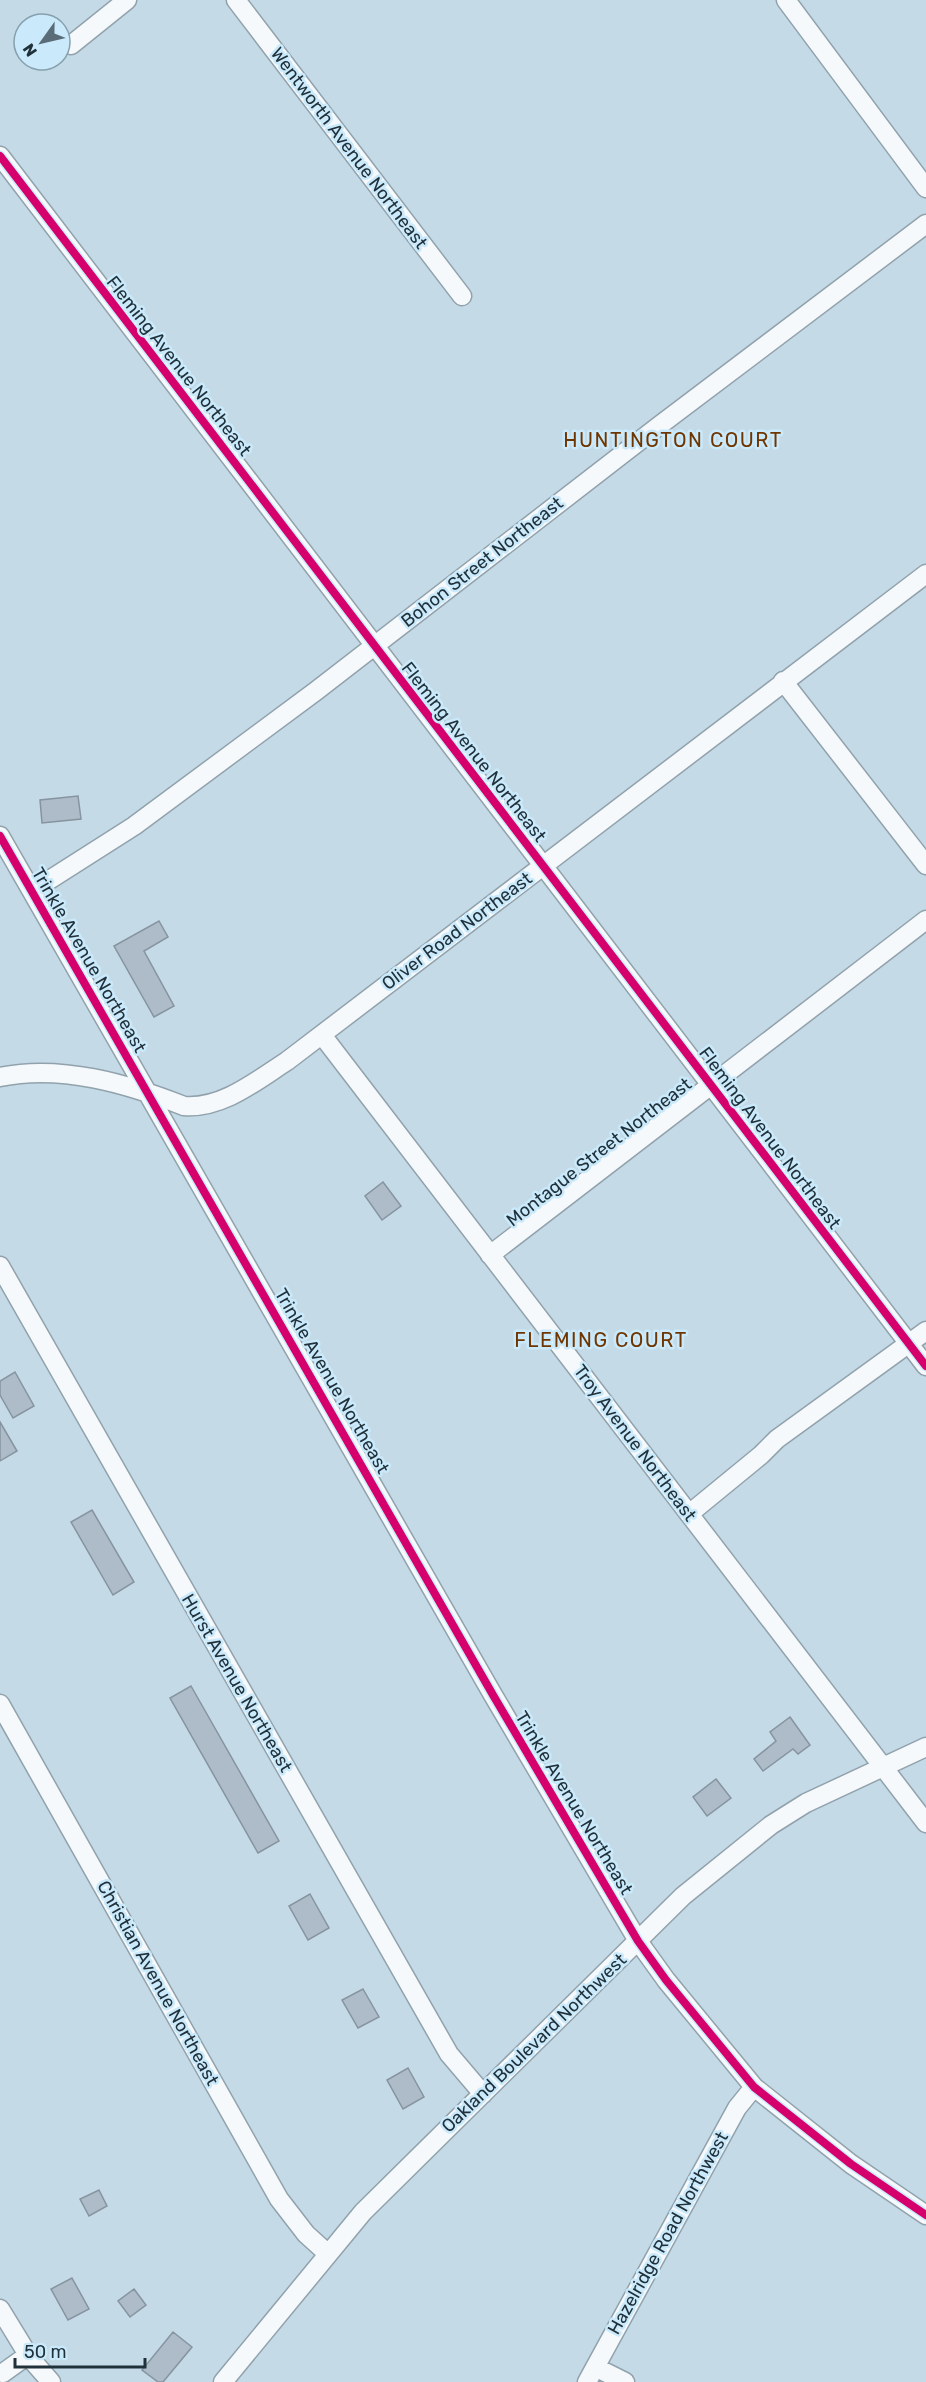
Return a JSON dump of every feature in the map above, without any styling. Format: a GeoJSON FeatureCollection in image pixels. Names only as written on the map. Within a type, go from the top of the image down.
{"type":"FeatureCollection","features":[{"type":"Feature","properties":{"kind":"street"},"geometry":{"type":"LineString","coordinates":[[72,44],[127,0]]}},
{"type":"Feature","properties":{"kind":"street","name":"Wentworth Avenue Northeast"},"geometry":{"type":"LineString","coordinates":[[236,0],[462,296]]}},
{"type":"Feature","properties":{"kind":"street"},"geometry":{"type":"LineString","coordinates":[[786,0],[926,188]]}},
{"type":"Feature","properties":{"kind":"street","name":"Fleming Avenue Northeast"},"geometry":{"type":"LineString","coordinates":[[0,156],[374,646],[493,797],[543,867],[926,1366]]}},
{"type":"Feature","properties":{"kind":"street","name":"Bohon Street Northeast"},"geometry":{"type":"LineString","coordinates":[[32,891],[134,826],[374,646],[926,224]]}},
{"type":"Feature","properties":{"kind":"street","name":"Oliver Road Northeast"},"geometry":{"type":"LineString","coordinates":[[0,1077],[27,1073],[72,1076],[116,1083],[184,1106],[207,1106],[257,1081],[322,1035],[926,574]]}},
{"type":"Feature","properties":{"kind":"street"},"geometry":{"type":"LineString","coordinates":[[783,681],[926,865]]}},
{"type":"Feature","properties":{"kind":"street","name":"Trinkle Avenue Northeast"},"geometry":{"type":"LineString","coordinates":[[0,836],[487,1685],[638,1941],[666,1980],[754,2086],[851,2164],[926,2215]]}},
{"type":"Feature","properties":{"kind":"street","name":"Montague Street Northeast"},"geometry":{"type":"LineString","coordinates":[[490,1255],[926,920]]}},
{"type":"Feature","properties":{"kind":"street","name":"Troy Avenue Northeast"},"geometry":{"type":"LineString","coordinates":[[322,1035],[926,1822]]}},
{"type":"Feature","properties":{"kind":"street","name":"Hurst Avenue Northeast"},"geometry":{"type":"LineString","coordinates":[[0,1266],[449,2054],[483,2094]]}},
{"type":"Feature","properties":{"kind":"street"},"geometry":{"type":"LineString","coordinates":[[688,1514],[785,1432],[926,1330]]}},
{"type":"Feature","properties":{"kind":"street","name":"Christian Avenue Northeast"},"geometry":{"type":"LineString","coordinates":[[0,1704],[279,2199],[306,2234],[327,2253]]}},
{"type":"Feature","properties":{"kind":"street","name":"Oakland Boulevard Northwest"},"geometry":{"type":"LineString","coordinates":[[224,2382],[327,2253],[386,2187],[683,1896],[771,1825],[806,1803],[926,1746]]}},
{"type":"Feature","properties":{"kind":"street","name":"Hazelridge Road Northwest"},"geometry":{"type":"LineString","coordinates":[[591,2374],[737,2108],[754,2086]]}},
{"type":"Feature","properties":{"kind":"street"},"geometry":{"type":"LineString","coordinates":[[0,2309],[28,2355],[51,2382]]}},
{"type":"Feature","properties":{"kind":"street"},"geometry":{"type":"LineString","coordinates":[[4,2374],[28,2355]]}},
{"type":"Feature","properties":{"kind":"street"},"geometry":{"type":"LineString","coordinates":[[591,2374],[625,2382]]}},
{"type":"Feature","properties":{"kind":"building"},"geometry":{"type":"Polygon","coordinates":[[[78,796],[81,819],[42,823],[40,800],[78,796]]]}},
{"type":"Feature","properties":{"kind":"building"},"geometry":{"type":"Polygon","coordinates":[[[159,921],[168,937],[144,951],[174,1006],[154,1017],[114,946],[159,921]]]}},
{"type":"Feature","properties":{"kind":"building"},"geometry":{"type":"Polygon","coordinates":[[[383,1182],[401,1206],[382,1220],[365,1196],[383,1182]]]}},
{"type":"Feature","properties":{"kind":"building"},"geometry":{"type":"Polygon","coordinates":[[[15,1372],[34,1406],[13,1418],[0,1395],[0,1381],[15,1372]]]}},
{"type":"Feature","properties":{"kind":"building"},"geometry":{"type":"Polygon","coordinates":[[[0,1422],[17,1451],[0,1461],[0,1422]]]}},
{"type":"Feature","properties":{"kind":"building"},"geometry":{"type":"Polygon","coordinates":[[[92,1510],[134,1582],[113,1595],[71,1522],[92,1510]]]}},
{"type":"Feature","properties":{"kind":"building"},"geometry":{"type":"Polygon","coordinates":[[[191,1686],[279,1841],[258,1853],[170,1698],[191,1686]]]}},
{"type":"Feature","properties":{"kind":"building"},"geometry":{"type":"Polygon","coordinates":[[[790,1717],[810,1745],[798,1754],[793,1749],[763,1771],[754,1759],[776,1741],[770,1732],[790,1717]]]}},
{"type":"Feature","properties":{"kind":"building"},"geometry":{"type":"Polygon","coordinates":[[[716,1779],[731,1798],[707,1816],[693,1797],[716,1779]]]}},
{"type":"Feature","properties":{"kind":"building"},"geometry":{"type":"Polygon","coordinates":[[[310,1894],[329,1928],[308,1940],[289,1906],[310,1894]]]}},
{"type":"Feature","properties":{"kind":"building"},"geometry":{"type":"Polygon","coordinates":[[[363,1989],[379,2017],[358,2028],[342,2000],[363,1989]]]}},
{"type":"Feature","properties":{"kind":"building"},"geometry":{"type":"Polygon","coordinates":[[[408,2068],[424,2097],[403,2109],[387,2080],[408,2068]]]}},
{"type":"Feature","properties":{"kind":"building"},"geometry":{"type":"Polygon","coordinates":[[[99,2190],[107,2206],[89,2216],[80,2199],[99,2190]]]}},
{"type":"Feature","properties":{"kind":"building"},"geometry":{"type":"Polygon","coordinates":[[[72,2278],[89,2309],[68,2320],[51,2289],[72,2278]]]}},
{"type":"Feature","properties":{"kind":"building"},"geometry":{"type":"Polygon","coordinates":[[[134,2289],[146,2305],[130,2317],[118,2301],[134,2289]]]}},
{"type":"Feature","properties":{"kind":"building"},"geometry":{"type":"Polygon","coordinates":[[[173,2332],[192,2347],[163,2382],[158,2382],[142,2370],[173,2332]]]}},
{"type":"Feature","properties":{"kind":"cycle path"},"geometry":{"type":"LineString","coordinates":[[0,156],[926,1366]]}},
{"type":"Feature","properties":{"kind":"cycle path"},"geometry":{"type":"LineString","coordinates":[[0,836],[493,1695],[638,1941],[666,1980],[754,2087],[851,2164],[926,2215]]}},
{"type":"Feature","properties":{"kind":"district","name":"HUNTINGTON COURT"},"geometry":{"type":"Point","coordinates":[673,440]}},
{"type":"Feature","properties":{"kind":"district","name":"FLEMING COURT"},"geometry":{"type":"Point","coordinates":[601,1340]}}]}
